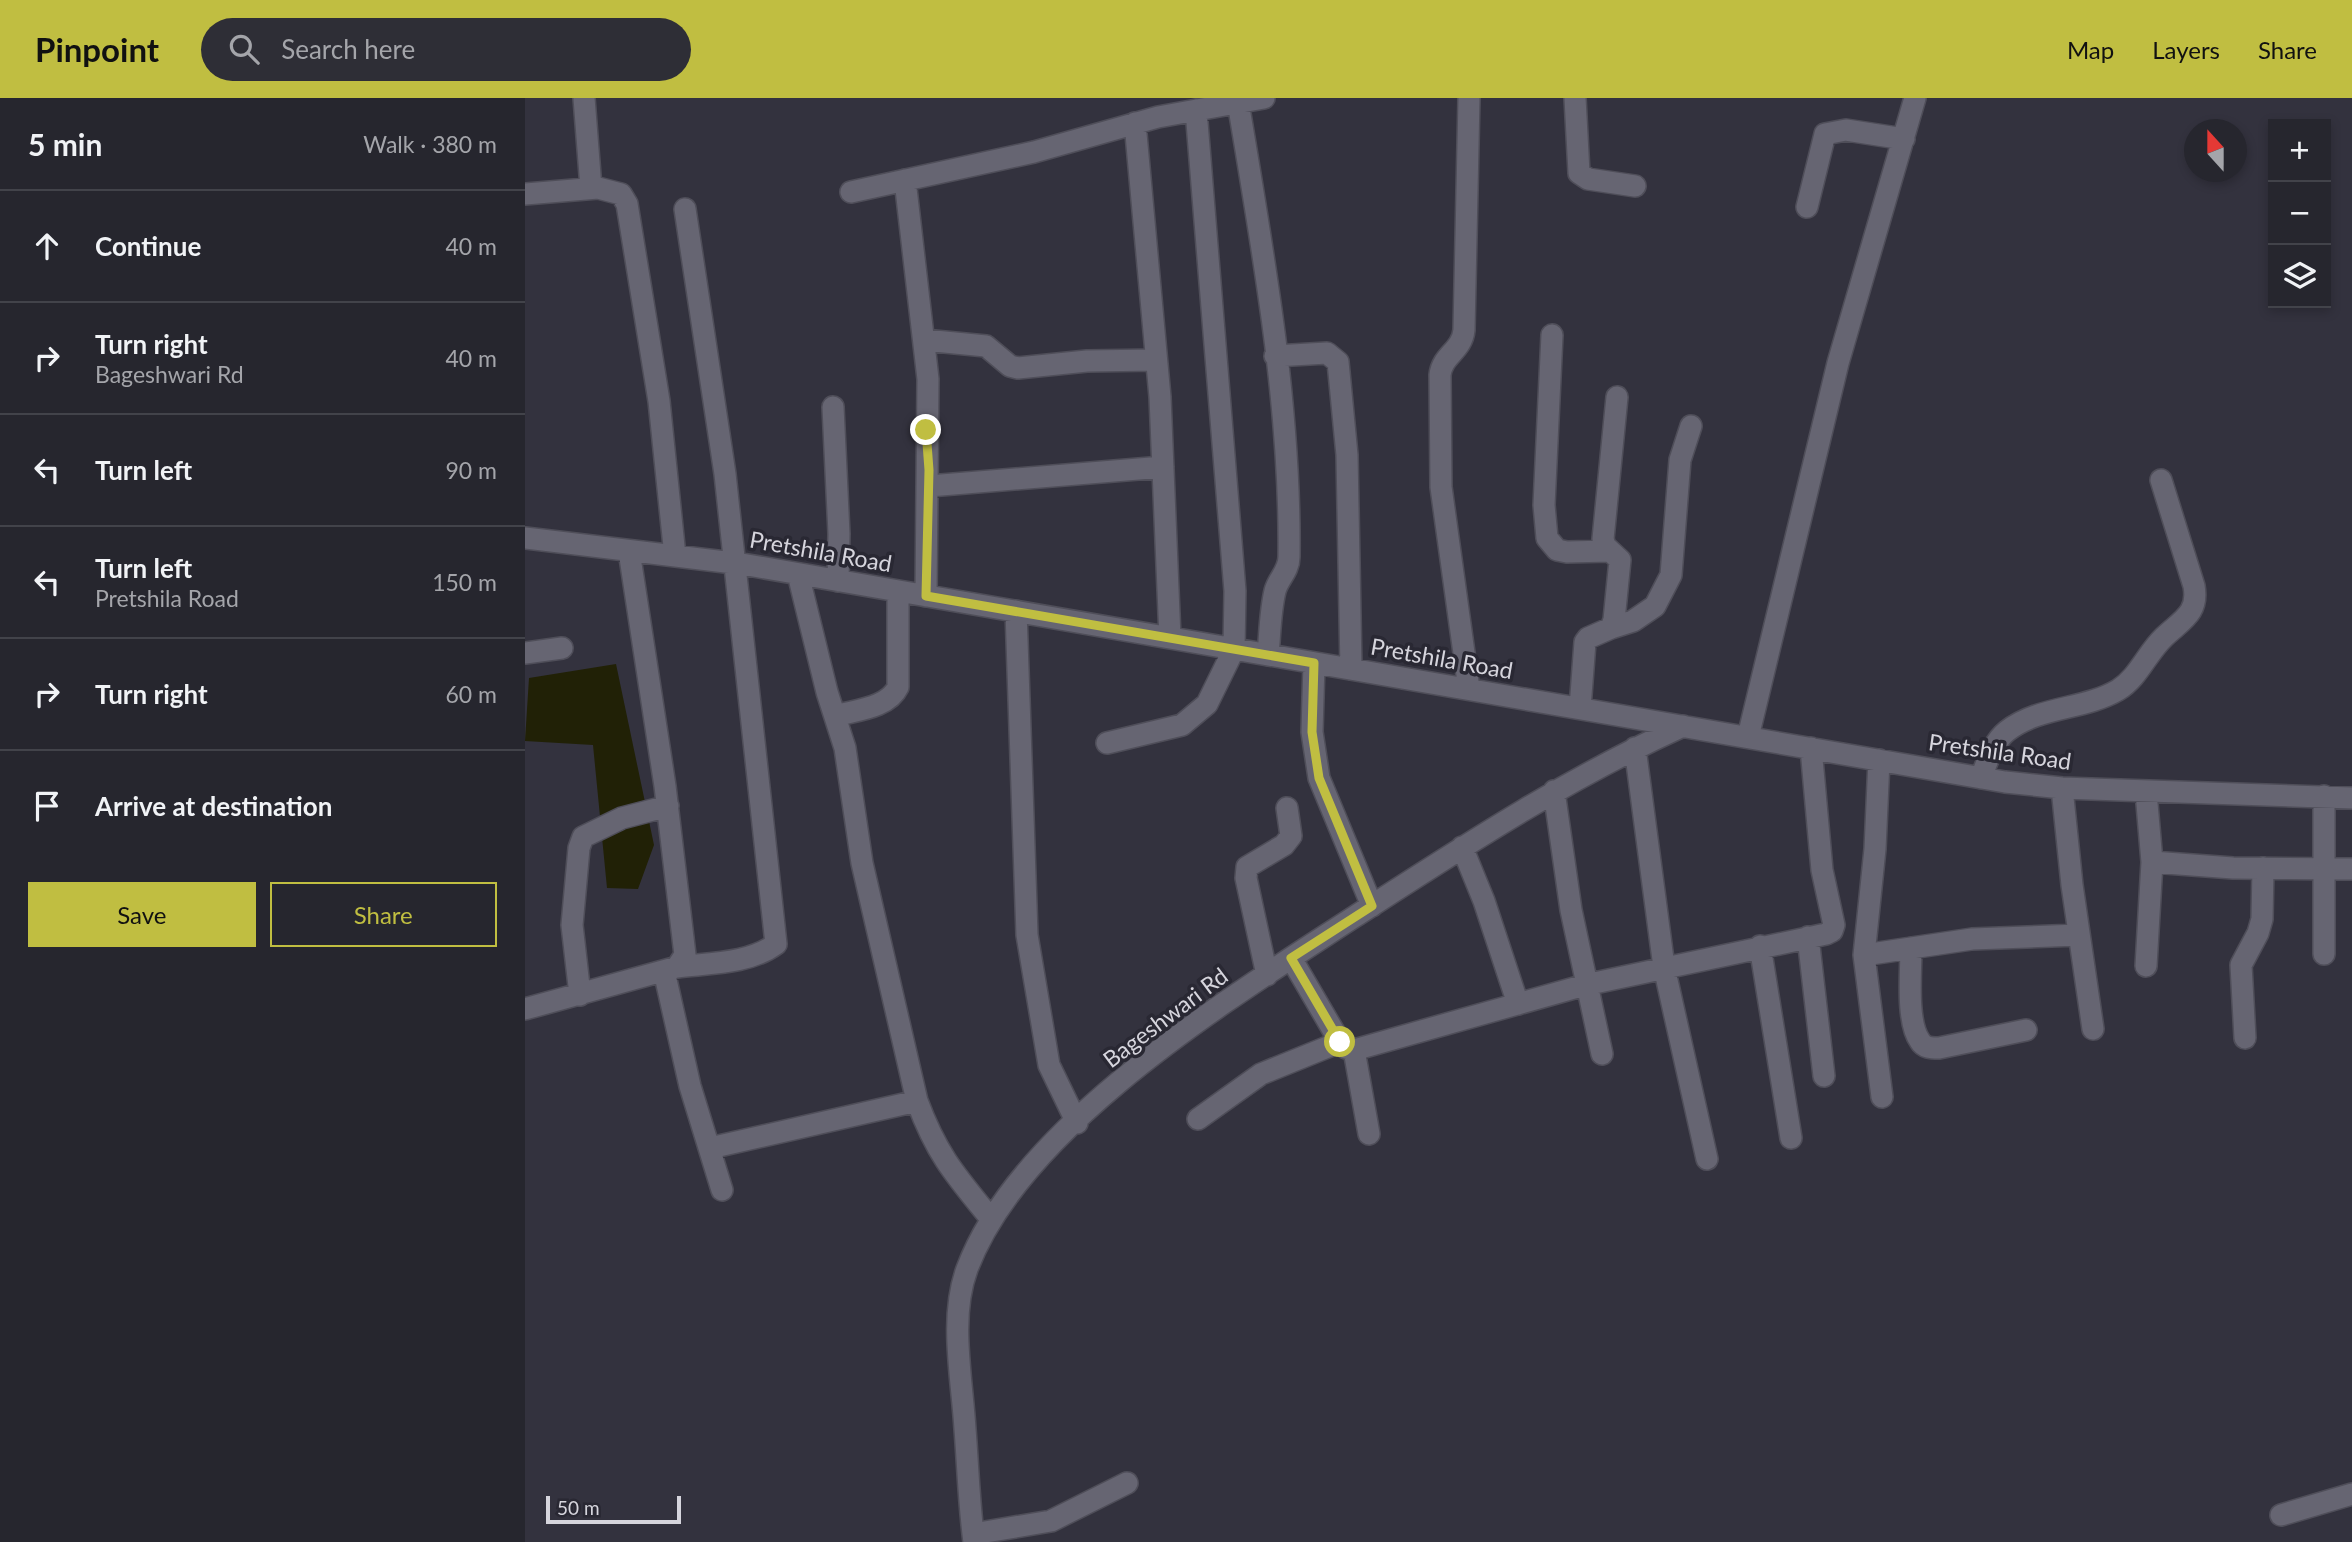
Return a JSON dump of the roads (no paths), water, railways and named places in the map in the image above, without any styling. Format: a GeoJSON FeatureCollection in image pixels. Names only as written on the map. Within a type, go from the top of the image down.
{"type":"FeatureCollection","features":[{"type":"Feature","properties":{"kind":"street"},"geometry":{"type":"LineString","coordinates":[[584,98],[591,188]]}},
{"type":"Feature","properties":{"kind":"street"},"geometry":{"type":"LineString","coordinates":[[851,192],[1034,152],[1135,123],[1228,102],[1264,98]]}},
{"type":"Feature","properties":{"kind":"street"},"geometry":{"type":"LineString","coordinates":[[1469,98],[1463,341],[1442,362],[1440,375],[1441,487],[1469,689]]}},
{"type":"Feature","properties":{"kind":"street"},"geometry":{"type":"LineString","coordinates":[[1575,98],[1579,173],[1588,179],[1635,186]]}},
{"type":"Feature","properties":{"kind":"street"},"geometry":{"type":"LineString","coordinates":[[1748,737],[1839,363],[1915,98]]}},
{"type":"Feature","properties":{"kind":"street"},"geometry":{"type":"LineString","coordinates":[[1228,102],[1275,356],[1289,558],[1287,569],[1276,589],[1268,655]]}},
{"type":"Feature","properties":{"kind":"street"},"geometry":{"type":"LineString","coordinates":[[1107,743],[1168,730],[1196,716],[1216,692],[1234,649],[1234,578],[1196,110]]}},
{"type":"Feature","properties":{"kind":"street"},"geometry":{"type":"LineString","coordinates":[[1135,123],[1156,360],[1170,638]]}},
{"type":"Feature","properties":{"kind":"street"},"geometry":{"type":"LineString","coordinates":[[1807,207],[1825,134],[1846,130],[1904,139]]}},
{"type":"Feature","properties":{"kind":"street"},"geometry":{"type":"LineString","coordinates":[[905,180],[924,340],[929,486],[926,596]]}},
{"type":"Feature","properties":{"kind":"street"},"geometry":{"type":"LineString","coordinates":[[525,194],[591,188],[612,190],[621,194],[630,215],[659,401],[675,556]]}},
{"type":"Feature","properties":{"kind":"street"},"geometry":{"type":"LineString","coordinates":[[525,1009],[670,969],[764,953],[776,944],[736,564],[685,209]]}},
{"type":"Feature","properties":{"kind":"street"},"geometry":{"type":"LineString","coordinates":[[1552,335],[1544,505],[1547,538],[1557,550],[1610,551]]}},
{"type":"Feature","properties":{"kind":"street"},"geometry":{"type":"LineString","coordinates":[[924,340],[986,346],[1010,366],[1018,368],[1087,361],[1156,360]]}},
{"type":"Feature","properties":{"kind":"street"},"geometry":{"type":"LineString","coordinates":[[1275,356],[1327,353],[1338,362],[1348,479],[1350,669]]}},
{"type":"Feature","properties":{"kind":"street"},"geometry":{"type":"LineString","coordinates":[[1611,628],[1620,560],[1605,546],[1603,531],[1617,397]]}},
{"type":"Feature","properties":{"kind":"street"},"geometry":{"type":"LineString","coordinates":[[833,407],[839,534],[838,581]]}},
{"type":"Feature","properties":{"kind":"street"},"geometry":{"type":"LineString","coordinates":[[1580,708],[1585,642],[1588,638],[1633,621],[1655,606],[1671,575],[1680,460],[1691,426]]}},
{"type":"Feature","properties":{"kind":"street"},"geometry":{"type":"LineString","coordinates":[[929,486],[1163,467]]}},
{"type":"Feature","properties":{"kind":"street"},"geometry":{"type":"LineString","coordinates":[[1981,778],[1994,746],[2004,733],[2052,710],[2120,689],[2133,678],[2156,646],[2193,611],[2196,599],[2194,586],[2161,480]]}},
{"type":"Feature","properties":{"kind":"street","name":"Pretshila Road"},"geometry":{"type":"LineString","coordinates":[[525,538],[798,574],[1981,778],[2062,788],[2352,798]]}},
{"type":"Feature","properties":{"kind":"street"},"geometry":{"type":"LineString","coordinates":[[629,551],[668,806],[685,955],[670,969]]}},
{"type":"Feature","properties":{"kind":"street"},"geometry":{"type":"LineString","coordinates":[[798,574],[845,748],[862,863],[917,1101],[931,1139],[943,1161],[991,1219]]}},
{"type":"Feature","properties":{"kind":"street"},"geometry":{"type":"LineString","coordinates":[[835,716],[883,702],[894,696],[898,687],[898,591]]}},
{"type":"Feature","properties":{"kind":"street"},"geometry":{"type":"LineString","coordinates":[[1016,611],[1027,934],[1049,1065],[1077,1122]]}},
{"type":"Feature","properties":{"kind":"street"},"geometry":{"type":"LineString","coordinates":[[525,653],[562,648]]}},
{"type":"Feature","properties":{"kind":"street"},"geometry":{"type":"LineString","coordinates":[[1314,663],[1312,732],[1319,778],[1372,906]]}},
{"type":"Feature","properties":{"kind":"street","name":"Bageshwari Rd"},"geometry":{"type":"LineString","coordinates":[[973,1538],[960,1356],[960,1313],[965,1273],[984,1229],[1042,1155],[1171,1040],[1291,958],[1554,790],[1683,726]]}},
{"type":"Feature","properties":{"kind":"street"},"geometry":{"type":"LineString","coordinates":[[1635,748],[1664,967],[1707,1159]]}},
{"type":"Feature","properties":{"kind":"street"},"geometry":{"type":"LineString","coordinates":[[1198,1119],[1261,1074],[1347,1046],[1585,985],[1832,931],[1822,870],[1811,748]]}},
{"type":"Feature","properties":{"kind":"street"},"geometry":{"type":"LineString","coordinates":[[1879,760],[1875,849],[1864,955],[1882,1097]]}},
{"type":"Feature","properties":{"kind":"street"},"geometry":{"type":"LineString","coordinates":[[2062,788],[2078,934],[2093,1029]]}},
{"type":"Feature","properties":{"kind":"street"},"geometry":{"type":"LineString","coordinates":[[1554,790],[1585,985],[1602,1054]]}},
{"type":"Feature","properties":{"kind":"street"},"geometry":{"type":"LineString","coordinates":[[2146,792],[2153,862],[2146,966]]}},
{"type":"Feature","properties":{"kind":"street"},"geometry":{"type":"LineString","coordinates":[[2323,954],[2324,796]]}},
{"type":"Feature","properties":{"kind":"street"},"geometry":{"type":"LineString","coordinates":[[580,995],[572,925],[579,848],[583,836],[622,818],[668,806]]}},
{"type":"Feature","properties":{"kind":"street"},"geometry":{"type":"LineString","coordinates":[[1267,975],[1246,878],[1247,867],[1284,845],[1291,836],[1292,825],[1287,808]]}},
{"type":"Feature","properties":{"kind":"street"},"geometry":{"type":"LineString","coordinates":[[1462,847],[1485,901],[1518,1004]]}},
{"type":"Feature","properties":{"kind":"street"},"geometry":{"type":"LineString","coordinates":[[2153,862],[2263,868],[2352,869]]}},
{"type":"Feature","properties":{"kind":"street"},"geometry":{"type":"LineString","coordinates":[[2245,1038],[2241,965],[2258,933],[2262,919],[2263,868]]}},
{"type":"Feature","properties":{"kind":"street"},"geometry":{"type":"LineString","coordinates":[[1864,955],[1972,939],[2078,934]]}},
{"type":"Feature","properties":{"kind":"street"},"geometry":{"type":"LineString","coordinates":[[1808,937],[1824,1076]]}},
{"type":"Feature","properties":{"kind":"street"},"geometry":{"type":"LineString","coordinates":[[1760,946],[1791,1138]]}},
{"type":"Feature","properties":{"kind":"street"},"geometry":{"type":"LineString","coordinates":[[1911,948],[1914,1025],[1920,1042],[1927,1047],[1939,1048],[2026,1030]]}},
{"type":"Feature","properties":{"kind":"street"},"geometry":{"type":"LineString","coordinates":[[1291,958],[1347,1046],[1369,1134]]}},
{"type":"Feature","properties":{"kind":"street"},"geometry":{"type":"LineString","coordinates":[[670,969],[690,1086],[722,1190]]}},
{"type":"Feature","properties":{"kind":"street"},"geometry":{"type":"LineString","coordinates":[[710,1148],[917,1101]]}},
{"type":"Feature","properties":{"kind":"street"},"geometry":{"type":"LineString","coordinates":[[973,1538],[1051,1521],[1127,1483]]}},
{"type":"Feature","properties":{"kind":"street"},"geometry":{"type":"LineString","coordinates":[[2281,1515],[2352,1494]]}}]}
